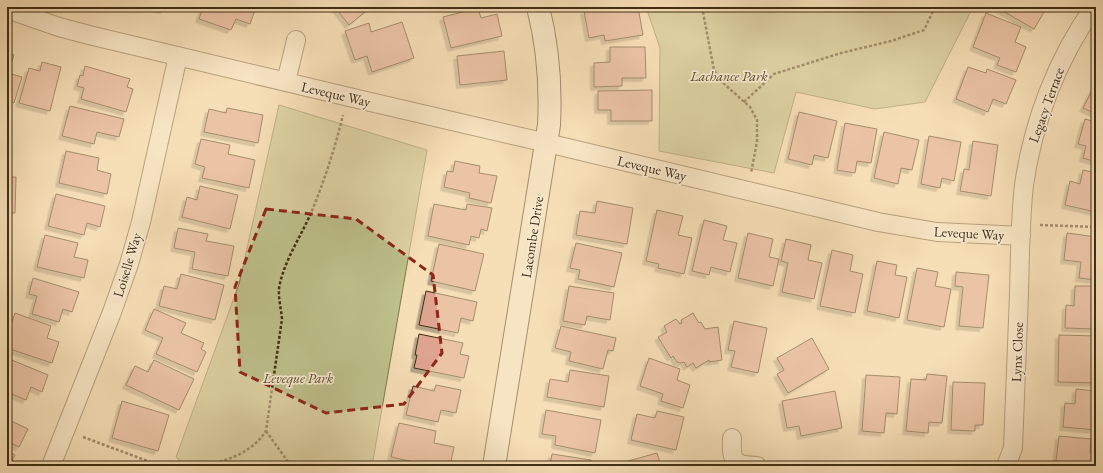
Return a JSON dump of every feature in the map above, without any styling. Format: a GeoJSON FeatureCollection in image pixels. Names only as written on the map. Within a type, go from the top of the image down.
{"type":"FeatureCollection","features":[{"type":"Feature","properties":{"kind":"street","name":"Lacombe Drive"},"geometry":{"type":"LineString","coordinates":[[494,466],[547,143],[549,117],[549,72],[547,49],[538,7]]}},
{"type":"Feature","properties":{"kind":"street","name":"Legacy Terrace"},"geometry":{"type":"LineString","coordinates":[[1021,236],[1024,185],[1030,152],[1040,115],[1070,45],[1094,7]]}},
{"type":"Feature","properties":{"kind":"street","name":"Leveque Way"},"geometry":{"type":"LineString","coordinates":[[7,9],[59,27],[885,223],[937,232],[1021,236]]}},
{"type":"Feature","properties":{"kind":"street","name":"Leveque Way"},"geometry":{"type":"LineString","coordinates":[[286,82],[296,40]]}},
{"type":"Feature","properties":{"kind":"street","name":"Loiselle Way"},"geometry":{"type":"LineString","coordinates":[[51,466],[112,312],[129,264],[141,222],[178,56]]}},
{"type":"Feature","properties":{"kind":"street","name":"Lynx Close"},"geometry":{"type":"LineString","coordinates":[[1006,466],[1013,448],[1021,236]]}},
{"type":"Feature","properties":{"kind":"street"},"geometry":{"type":"LineString","coordinates":[[732,438],[731,451],[732,457],[735,461],[740,464],[757,466]]}},
{"type":"Feature","properties":{"kind":"path"},"geometry":{"type":"LineString","coordinates":[[702,7],[714,70],[721,81],[750,107],[757,120],[757,142],[751,173]]}},
{"type":"Feature","properties":{"kind":"path"},"geometry":{"type":"LineString","coordinates":[[744,102],[774,74],[841,53],[891,41],[924,30],[935,7]]}},
{"type":"Feature","properties":{"kind":"path"},"geometry":{"type":"LineString","coordinates":[[200,466],[232,458],[249,450],[266,432],[282,319],[279,284],[285,266],[312,212],[338,135],[343,115]]}},
{"type":"Feature","properties":{"kind":"path"},"geometry":{"type":"LineString","coordinates":[[1040,225],[1096,227]]}},
{"type":"Feature","properties":{"kind":"path"},"geometry":{"type":"LineString","coordinates":[[266,432],[291,466]]}},
{"type":"Feature","properties":{"kind":"path"},"geometry":{"type":"LineString","coordinates":[[83,437],[161,466]]}},
{"type":"Feature","properties":{"kind":"highlighted area"},"geometry":{"type":"Polygon","coordinates":[[[266,209],[356,219],[433,275],[442,353],[404,404],[326,413],[240,372],[235,287],[266,209]]]}},
{"type":"Feature","properties":{"kind":"green space","name":"Lachance Park"},"geometry":{"type":"Polygon","coordinates":[[[646,7],[973,7],[925,102],[875,109],[796,92],[774,173],[659,151],[660,48],[646,7]]]}},
{"type":"Feature","properties":{"kind":"green space","name":"Leveque Park"},"geometry":{"type":"Polygon","coordinates":[[[279,105],[427,150],[372,466],[185,466],[176,457],[239,284],[279,105]]]}},
{"type":"Feature","properties":{"kind":"building"},"geometry":{"type":"Polygon","coordinates":[[[150,7],[165,7],[164,10],[150,7]]]}},
{"type":"Feature","properties":{"kind":"building"},"geometry":{"type":"Polygon","coordinates":[[[203,7],[256,7],[250,24],[236,19],[231,30],[199,19],[203,7]]]}},
{"type":"Feature","properties":{"kind":"building"},"geometry":{"type":"Polygon","coordinates":[[[335,7],[371,7],[349,25],[335,7]]]}},
{"type":"Feature","properties":{"kind":"building"},"geometry":{"type":"Polygon","coordinates":[[[609,7],[638,7],[643,35],[605,41],[604,35],[589,38],[584,11],[609,7]]]}},
{"type":"Feature","properties":{"kind":"building"},"geometry":{"type":"Polygon","coordinates":[[[996,7],[1047,7],[1034,29],[996,7]]]}},
{"type":"Feature","properties":{"kind":"building"},"geometry":{"type":"Polygon","coordinates":[[[478,8],[481,18],[497,14],[502,36],[451,48],[443,17],[478,8]]]}},
{"type":"Feature","properties":{"kind":"building"},"geometry":{"type":"Polygon","coordinates":[[[986,13],[1021,27],[1015,42],[1026,47],[1016,72],[997,65],[1000,58],[973,47],[986,13]]]}},
{"type":"Feature","properties":{"kind":"building"},"geometry":{"type":"Polygon","coordinates":[[[402,22],[414,58],[372,72],[367,56],[355,60],[345,31],[369,23],[371,32],[402,22]]]}},
{"type":"Feature","properties":{"kind":"building"},"geometry":{"type":"Polygon","coordinates":[[[610,47],[645,47],[646,78],[622,78],[622,86],[594,87],[594,63],[610,62],[610,47]]]}},
{"type":"Feature","properties":{"kind":"building"},"geometry":{"type":"Polygon","coordinates":[[[504,51],[507,80],[460,85],[457,56],[504,51]]]}},
{"type":"Feature","properties":{"kind":"building"},"geometry":{"type":"Polygon","coordinates":[[[7,52],[14,55],[8,73],[22,77],[14,103],[7,101],[7,52]]]}},
{"type":"Feature","properties":{"kind":"building"},"geometry":{"type":"Polygon","coordinates":[[[42,62],[61,67],[50,111],[19,103],[29,68],[40,71],[42,62]]]}},
{"type":"Feature","properties":{"kind":"building"},"geometry":{"type":"Polygon","coordinates":[[[85,66],[130,79],[127,87],[133,89],[126,112],[81,99],[84,88],[77,86],[80,75],[83,76],[85,66]]]}},
{"type":"Feature","properties":{"kind":"building"},"geometry":{"type":"Polygon","coordinates":[[[968,67],[986,73],[987,69],[1016,80],[1006,104],[993,99],[988,112],[956,99],[968,67]]]}},
{"type":"Feature","properties":{"kind":"building"},"geometry":{"type":"Polygon","coordinates":[[[1094,87],[1096,88],[1096,114],[1083,108],[1094,87]]]}},
{"type":"Feature","properties":{"kind":"building"},"geometry":{"type":"Polygon","coordinates":[[[652,90],[652,121],[611,121],[611,110],[598,110],[598,91],[652,90]]]}},
{"type":"Feature","properties":{"kind":"building"},"geometry":{"type":"Polygon","coordinates":[[[70,106],[124,119],[119,137],[97,132],[94,144],[62,136],[70,106]]]}},
{"type":"Feature","properties":{"kind":"building"},"geometry":{"type":"Polygon","coordinates":[[[227,108],[263,115],[258,143],[204,132],[209,109],[226,113],[227,108]]]}},
{"type":"Feature","properties":{"kind":"building"},"geometry":{"type":"Polygon","coordinates":[[[799,112],[837,121],[828,158],[814,155],[812,165],[788,159],[799,112]]]}},
{"type":"Feature","properties":{"kind":"building"},"geometry":{"type":"Polygon","coordinates":[[[1085,119],[1096,122],[1096,162],[1083,158],[1086,146],[1078,144],[1085,119]]]}},
{"type":"Feature","properties":{"kind":"building"},"geometry":{"type":"Polygon","coordinates":[[[845,123],[877,129],[871,163],[857,161],[855,173],[837,170],[845,123]]]}},
{"type":"Feature","properties":{"kind":"building"},"geometry":{"type":"Polygon","coordinates":[[[884,132],[919,140],[912,170],[901,168],[898,184],[874,178],[884,132]]]}},
{"type":"Feature","properties":{"kind":"building"},"geometry":{"type":"Polygon","coordinates":[[[929,136],[961,142],[954,181],[942,178],[940,188],[921,184],[929,136]]]}},
{"type":"Feature","properties":{"kind":"building"},"geometry":{"type":"Polygon","coordinates":[[[201,139],[230,145],[228,154],[255,160],[249,188],[202,178],[205,167],[195,164],[201,139]]]}},
{"type":"Feature","properties":{"kind":"building"},"geometry":{"type":"Polygon","coordinates":[[[973,141],[998,145],[991,196],[960,191],[964,169],[969,170],[973,141]]]}},
{"type":"Feature","properties":{"kind":"building"},"geometry":{"type":"Polygon","coordinates":[[[66,151],[99,158],[97,170],[111,174],[107,194],[59,183],[66,151]]]}},
{"type":"Feature","properties":{"kind":"building"},"geometry":{"type":"Polygon","coordinates":[[[455,161],[480,166],[479,173],[497,176],[491,203],[469,198],[470,193],[444,187],[447,171],[453,172],[455,161]]]}},
{"type":"Feature","properties":{"kind":"building"},"geometry":{"type":"Polygon","coordinates":[[[1083,170],[1096,173],[1096,212],[1065,205],[1070,181],[1080,184],[1083,170]]]}},
{"type":"Feature","properties":{"kind":"building"},"geometry":{"type":"Polygon","coordinates":[[[7,177],[16,177],[15,213],[7,213],[7,177]]]}},
{"type":"Feature","properties":{"kind":"building"},"geometry":{"type":"Polygon","coordinates":[[[200,186],[238,195],[230,229],[182,217],[187,197],[197,200],[200,186]]]}},
{"type":"Feature","properties":{"kind":"building"},"geometry":{"type":"Polygon","coordinates":[[[56,194],[105,206],[100,227],[87,223],[84,235],[48,226],[56,194]]]}},
{"type":"Feature","properties":{"kind":"building"},"geometry":{"type":"Polygon","coordinates":[[[597,201],[633,208],[627,244],[576,235],[580,211],[595,213],[597,201]]]}},
{"type":"Feature","properties":{"kind":"building"},"geometry":{"type":"Polygon","coordinates":[[[434,204],[466,210],[467,204],[492,208],[487,231],[481,229],[479,238],[471,236],[469,245],[428,236],[434,204]]]}},
{"type":"Feature","properties":{"kind":"building"},"geometry":{"type":"Polygon","coordinates":[[[657,210],[683,216],[678,235],[692,238],[684,274],[658,268],[659,264],[646,261],[657,210]]]}},
{"type":"Feature","properties":{"kind":"building"},"geometry":{"type":"Polygon","coordinates":[[[704,220],[727,226],[723,240],[737,243],[730,272],[711,267],[709,275],[692,271],[704,220]]]}},
{"type":"Feature","properties":{"kind":"building"},"geometry":{"type":"Polygon","coordinates":[[[178,228],[208,234],[206,241],[234,246],[228,276],[192,269],[195,252],[174,248],[178,228]]]}},
{"type":"Feature","properties":{"kind":"building"},"geometry":{"type":"Polygon","coordinates":[[[748,233],[773,239],[769,257],[779,259],[773,286],[738,278],[748,233]]]}},
{"type":"Feature","properties":{"kind":"building"},"geometry":{"type":"Polygon","coordinates":[[[1067,233],[1096,237],[1096,280],[1079,278],[1081,262],[1064,260],[1067,233]]]}},
{"type":"Feature","properties":{"kind":"building"},"geometry":{"type":"Polygon","coordinates":[[[45,235],[78,243],[74,257],[88,260],[84,278],[37,267],[45,235]]]}},
{"type":"Feature","properties":{"kind":"building"},"geometry":{"type":"Polygon","coordinates":[[[786,239],[811,245],[808,260],[822,263],[814,299],[782,292],[788,263],[781,261],[786,239]]]}},
{"type":"Feature","properties":{"kind":"building"},"geometry":{"type":"Polygon","coordinates":[[[576,243],[622,253],[614,287],[578,279],[580,270],[570,268],[576,243]]]}},
{"type":"Feature","properties":{"kind":"building"},"geometry":{"type":"Polygon","coordinates":[[[439,244],[484,254],[475,291],[431,281],[439,244]]]}},
{"type":"Feature","properties":{"kind":"building"},"geometry":{"type":"Polygon","coordinates":[[[832,250],[853,255],[850,271],[863,274],[855,313],[820,306],[832,250]]]}},
{"type":"Feature","properties":{"kind":"building"},"geometry":{"type":"Polygon","coordinates":[[[877,261],[897,265],[895,275],[907,277],[899,318],[867,311],[877,261]]]}},
{"type":"Feature","properties":{"kind":"building"},"geometry":{"type":"Polygon","coordinates":[[[917,268],[938,272],[935,286],[951,289],[944,327],[907,320],[917,268]]]}},
{"type":"Feature","properties":{"kind":"building"},"geometry":{"type":"Polygon","coordinates":[[[956,272],[989,275],[983,328],[959,326],[963,287],[955,286],[956,272]]]}},
{"type":"Feature","properties":{"kind":"building"},"geometry":{"type":"Polygon","coordinates":[[[181,274],[224,285],[215,320],[159,306],[164,286],[177,289],[181,274]]]}},
{"type":"Feature","properties":{"kind":"building"},"geometry":{"type":"Polygon","coordinates":[[[33,278],[79,292],[72,312],[63,309],[59,322],[32,314],[37,296],[29,294],[33,278]]]}},
{"type":"Feature","properties":{"kind":"building"},"geometry":{"type":"Polygon","coordinates":[[[569,286],[614,293],[610,320],[587,316],[585,325],[563,321],[569,286]]]}},
{"type":"Feature","properties":{"kind":"building"},"geometry":{"type":"Polygon","coordinates":[[[1075,286],[1096,286],[1096,329],[1065,328],[1066,305],[1074,306],[1075,286]]]}},
{"type":"Feature","properties":{"kind":"building"},"geometry":{"type":"Polygon","coordinates":[[[426,291],[477,302],[473,321],[461,318],[458,333],[419,325],[426,291]]]}},
{"type":"Feature","properties":{"kind":"building"},"geometry":{"type":"Polygon","coordinates":[[[154,309],[186,323],[181,333],[204,343],[201,349],[206,352],[197,372],[156,354],[163,338],[145,330],[154,309]]]}},
{"type":"Feature","properties":{"kind":"building"},"geometry":{"type":"Polygon","coordinates":[[[15,313],[51,326],[47,338],[59,342],[52,363],[7,348],[7,336],[15,313]]]}},
{"type":"Feature","properties":{"kind":"building"},"geometry":{"type":"Polygon","coordinates":[[[693,313],[705,329],[718,327],[722,360],[709,362],[709,360],[696,368],[693,363],[687,367],[684,362],[677,362],[673,356],[671,358],[658,337],[667,332],[664,326],[676,319],[680,324],[682,323],[681,320],[693,313]]]}},
{"type":"Feature","properties":{"kind":"building"},"geometry":{"type":"Polygon","coordinates":[[[734,321],[767,328],[758,373],[731,367],[735,351],[728,350],[734,321]]]}},
{"type":"Feature","properties":{"kind":"building"},"geometry":{"type":"Polygon","coordinates":[[[561,326],[616,338],[613,351],[608,350],[603,369],[569,361],[571,352],[555,348],[561,326]]]}},
{"type":"Feature","properties":{"kind":"building"},"geometry":{"type":"Polygon","coordinates":[[[419,334],[463,343],[460,354],[469,356],[464,378],[414,368],[419,334]]]}},
{"type":"Feature","properties":{"kind":"building"},"geometry":{"type":"Polygon","coordinates":[[[1059,335],[1096,336],[1096,383],[1058,382],[1059,335]]]}},
{"type":"Feature","properties":{"kind":"building"},"geometry":{"type":"Polygon","coordinates":[[[812,338],[829,369],[788,393],[777,374],[784,370],[777,358],[812,338]]]}},
{"type":"Feature","properties":{"kind":"building"},"geometry":{"type":"Polygon","coordinates":[[[7,358],[48,375],[42,392],[31,387],[26,400],[7,392],[7,358]]]}},
{"type":"Feature","properties":{"kind":"building"},"geometry":{"type":"Polygon","coordinates":[[[649,358],[680,369],[677,380],[690,385],[683,408],[661,401],[663,394],[640,386],[649,358]]]}},
{"type":"Feature","properties":{"kind":"building"},"geometry":{"type":"Polygon","coordinates":[[[154,360],[194,379],[179,410],[126,385],[135,366],[148,372],[154,360]]]}},
{"type":"Feature","properties":{"kind":"building"},"geometry":{"type":"Polygon","coordinates":[[[570,370],[609,376],[604,407],[547,397],[550,379],[568,382],[570,370]]]}},
{"type":"Feature","properties":{"kind":"building"},"geometry":{"type":"Polygon","coordinates":[[[927,374],[947,376],[942,423],[929,422],[928,433],[906,431],[911,379],[926,380],[927,374]]]}},
{"type":"Feature","properties":{"kind":"building"},"geometry":{"type":"Polygon","coordinates":[[[866,375],[900,377],[897,414],[886,413],[884,433],[862,431],[866,375]]]}},
{"type":"Feature","properties":{"kind":"building"},"geometry":{"type":"Polygon","coordinates":[[[953,382],[985,383],[983,425],[975,425],[975,431],[951,430],[953,382]]]}},
{"type":"Feature","properties":{"kind":"building"},"geometry":{"type":"Polygon","coordinates":[[[436,385],[461,390],[456,413],[441,410],[438,422],[406,415],[413,386],[434,391],[436,385]]]}},
{"type":"Feature","properties":{"kind":"building"},"geometry":{"type":"Polygon","coordinates":[[[1076,389],[1096,391],[1096,430],[1063,427],[1065,403],[1075,404],[1076,389]]]}},
{"type":"Feature","properties":{"kind":"building"},"geometry":{"type":"Polygon","coordinates":[[[835,391],[842,428],[801,436],[799,426],[787,428],[782,401],[835,391]]]}},
{"type":"Feature","properties":{"kind":"building"},"geometry":{"type":"Polygon","coordinates":[[[122,401],[169,415],[158,451],[112,438],[122,401]]]}},
{"type":"Feature","properties":{"kind":"building"},"geometry":{"type":"Polygon","coordinates":[[[546,410],[601,420],[595,453],[555,445],[556,436],[542,434],[546,410]]]}},
{"type":"Feature","properties":{"kind":"building"},"geometry":{"type":"Polygon","coordinates":[[[657,411],[684,417],[676,450],[631,440],[637,414],[655,418],[657,411]]]}},
{"type":"Feature","properties":{"kind":"building"},"geometry":{"type":"Polygon","coordinates":[[[7,419],[28,429],[19,447],[7,441],[7,419]]]}},
{"type":"Feature","properties":{"kind":"building"},"geometry":{"type":"Polygon","coordinates":[[[399,423],[436,431],[434,443],[454,447],[450,466],[432,466],[391,457],[399,423]]]}},
{"type":"Feature","properties":{"kind":"building"},"geometry":{"type":"Polygon","coordinates":[[[1059,436],[1091,439],[1090,453],[1096,453],[1096,466],[1078,466],[1078,464],[1056,461],[1059,436]]]}},
{"type":"Feature","properties":{"kind":"building"},"geometry":{"type":"Polygon","coordinates":[[[7,451],[15,455],[9,466],[7,466],[7,451]]]}},
{"type":"Feature","properties":{"kind":"building"},"geometry":{"type":"Polygon","coordinates":[[[657,453],[661,466],[630,466],[628,461],[657,453]]]}},
{"type":"Feature","properties":{"kind":"building"},"geometry":{"type":"Polygon","coordinates":[[[552,454],[591,460],[590,466],[550,466],[552,454]]]}},
{"type":"Feature","properties":{"kind":"building"},"geometry":{"type":"Polygon","coordinates":[[[675,462],[677,466],[661,466],[675,462]]]}},
{"type":"Feature","properties":{"kind":"building"},"geometry":{"type":"Polygon","coordinates":[[[89,463],[98,466],[88,466],[89,463]]]}}]}
